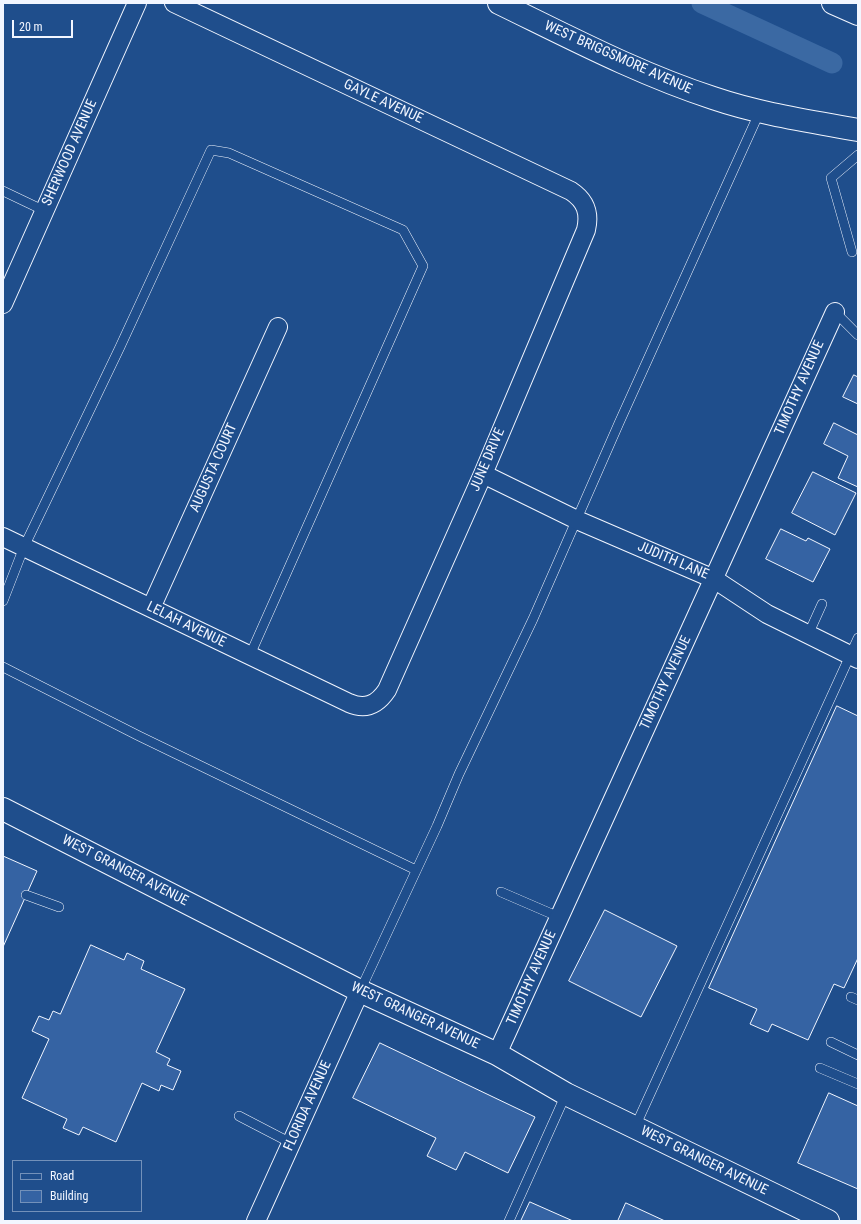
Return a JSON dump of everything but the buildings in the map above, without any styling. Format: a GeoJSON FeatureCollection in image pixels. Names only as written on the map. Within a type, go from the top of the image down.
{"type":"FeatureCollection","features":[{"type":"Feature","properties":{"kind":"street","name":"SHERWOOD AVENUE"},"geometry":{"type":"LineString","coordinates":[[3,304],[137,3]]}},
{"type":"Feature","properties":{"kind":"street","name":"GAYLE AVENUE"},"geometry":{"type":"LineString","coordinates":[[174,3],[571,191],[578,196],[586,208]]}},
{"type":"Feature","properties":{"kind":"street","name":"WEST BRIGGSMORE AVENUE"},"geometry":{"type":"LineString","coordinates":[[499,3],[659,79],[714,99],[760,111],[858,130]]}},
{"type":"Feature","properties":{"kind":"street"},"geometry":{"type":"LineString","coordinates":[[833,3],[858,14]]}},
{"type":"Feature","properties":{"kind":"street","name":"JUNE DRIVE"},"geometry":{"type":"LineString","coordinates":[[371,705],[382,697],[387,690],[483,474],[586,230],[588,221],[586,208]]}},
{"type":"Feature","properties":{"kind":"street","name":"TIMOTHY AVENUE"},"geometry":{"type":"LineString","coordinates":[[498,1054],[835,312]]}},
{"type":"Feature","properties":{"kind":"street","name":"AUGUSTA COURT"},"geometry":{"type":"LineString","coordinates":[[152,608],[278,327]]}},
{"type":"Feature","properties":{"kind":"street","name":"JUDITH LANE"},"geometry":{"type":"LineString","coordinates":[[483,474],[577,520],[714,579],[767,614],[854,657]]}},
{"type":"Feature","properties":{"kind":"street","name":"LELAH AVENUE"},"geometry":{"type":"LineString","coordinates":[[3,537],[357,707],[371,705]]}},
{"type":"Feature","properties":{"kind":"street","name":"WEST GRANGER AVENUE"},"geometry":{"type":"LineString","coordinates":[[3,809],[360,991],[498,1054],[566,1094],[828,1221]]}},
{"type":"Feature","properties":{"kind":"street","name":"FLORIDA AVENUE"},"geometry":{"type":"LineString","coordinates":[[256,1221],[360,991]]}},
{"type":"Feature","properties":{"kind":"lane"},"geometry":{"type":"LineString","coordinates":[[360,991],[459,774],[533,619],[619,423],[760,111]]}},
{"type":"Feature","properties":{"kind":"lane"},"geometry":{"type":"LineString","coordinates":[[3,601],[24,547],[120,347],[211,150],[229,153],[403,230],[423,266],[250,656]]}},
{"type":"Feature","properties":{"kind":"lane"},"geometry":{"type":"LineString","coordinates":[[852,252],[831,178],[858,155]]}},
{"type":"Feature","properties":{"kind":"lane"},"geometry":{"type":"LineString","coordinates":[[3,191],[45,211]]}},
{"type":"Feature","properties":{"kind":"lane"},"geometry":{"type":"LineString","coordinates":[[835,312],[858,335]]}},
{"type":"Feature","properties":{"kind":"lane"},"geometry":{"type":"LineString","coordinates":[[808,634],[822,604]]}},
{"type":"Feature","properties":{"kind":"lane"},"geometry":{"type":"LineString","coordinates":[[635,1128],[854,657],[858,638]]}},
{"type":"Feature","properties":{"kind":"lane"},"geometry":{"type":"LineString","coordinates":[[3,667],[139,736],[416,870]]}},
{"type":"Feature","properties":{"kind":"lane"},"geometry":{"type":"LineString","coordinates":[[501,892],[559,917]]}},
{"type":"Feature","properties":{"kind":"lane"},"geometry":{"type":"LineString","coordinates":[[26,895],[59,907]]}},
{"type":"Feature","properties":{"kind":"lane"},"geometry":{"type":"LineString","coordinates":[[831,1042],[858,1055]]}},
{"type":"Feature","properties":{"kind":"lane"},"geometry":{"type":"LineString","coordinates":[[820,1068],[858,1084]]}},
{"type":"Feature","properties":{"kind":"lane"},"geometry":{"type":"LineString","coordinates":[[509,1221],[566,1094]]}},
{"type":"Feature","properties":{"kind":"lane"},"geometry":{"type":"LineString","coordinates":[[239,1116],[291,1143]]}},
{"type":"Feature","properties":{"kind":"waterway"},"geometry":{"type":"LineString","coordinates":[[702,3],[832,63]]}}]}
